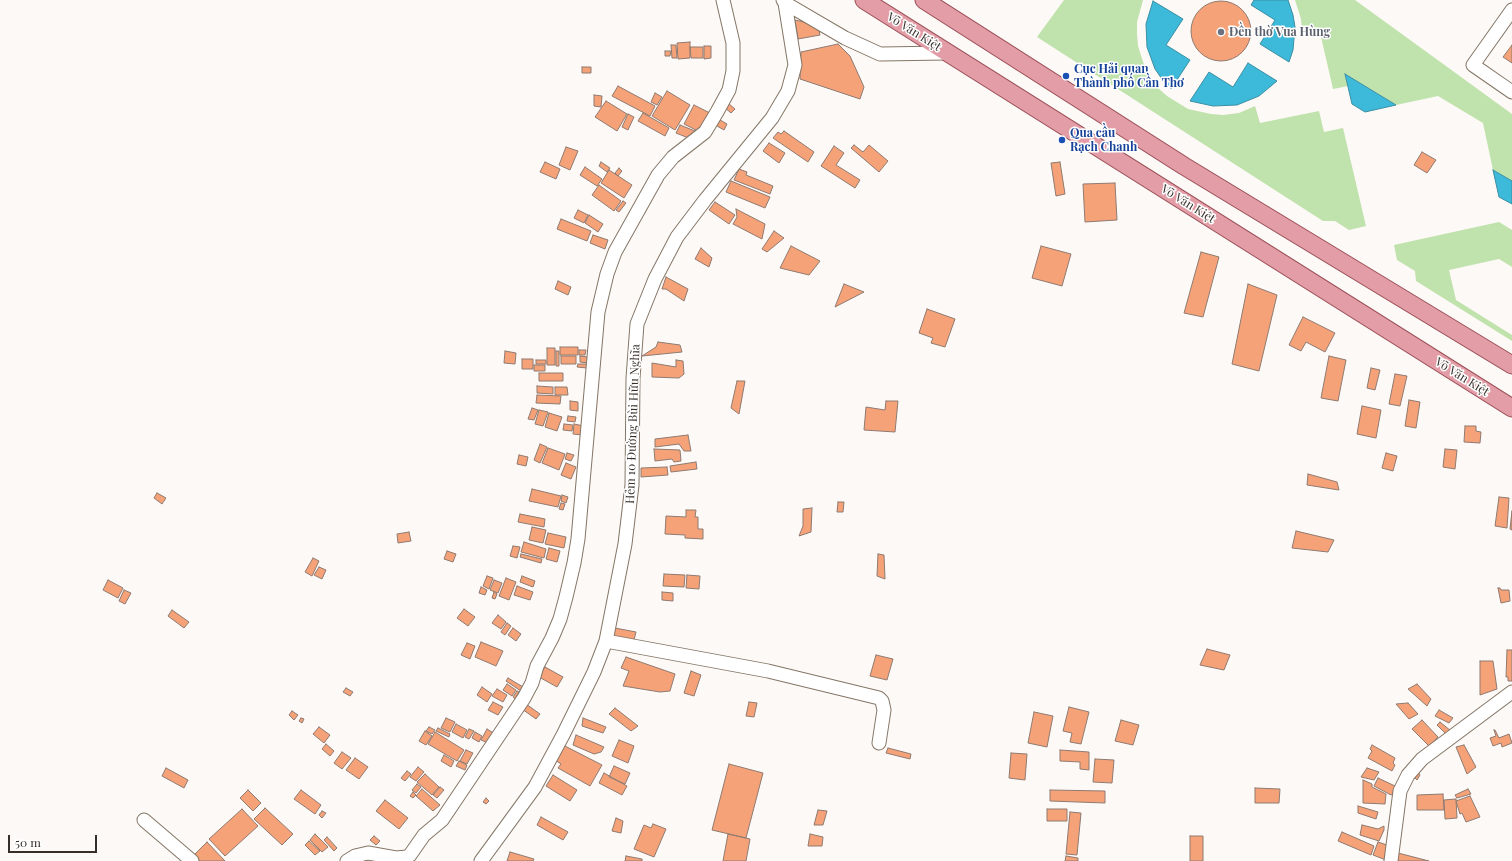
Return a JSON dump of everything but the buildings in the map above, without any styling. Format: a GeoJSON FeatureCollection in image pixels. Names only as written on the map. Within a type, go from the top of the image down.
{"type":"FeatureCollection","features":[{"type":"Feature","properties":{"kind":"main road","name":"Võ Văn Kiệt"},"geometry":{"type":"LineString","coordinates":[[864,0],[1512,408]]}},
{"type":"Feature","properties":{"kind":"main road"},"geometry":{"type":"LineString","coordinates":[[931,1],[1184,166],[1512,365]]}},
{"type":"Feature","properties":{"kind":"street"},"geometry":{"type":"LineString","coordinates":[[347,861],[355,856],[368,853],[396,858],[403,858],[410,855],[424,835],[442,820],[524,698],[532,683],[537,666],[552,638],[560,619],[576,551],[582,507],[598,319],[602,292],[615,252],[658,175],[673,158],[705,132],[729,90],[732,71],[733,43],[723,0]]}},
{"type":"Feature","properties":{"kind":"street"},"geometry":{"type":"LineString","coordinates":[[784,2],[845,38],[880,54],[947,53]]}},
{"type":"Feature","properties":{"kind":"street","name":"Hẻm 10 Đường Bùi Hữu Nghĩa"},"geometry":{"type":"LineString","coordinates":[[481,861],[535,787],[594,672],[606,641],[625,544],[632,485],[633,378],[637,324],[655,279],[677,237],[705,200],[772,118],[788,92],[795,65],[784,2]]}},
{"type":"Feature","properties":{"kind":"street"},"geometry":{"type":"LineString","coordinates":[[1512,10],[1473,65],[1512,92]]}},
{"type":"Feature","properties":{"kind":"street"},"geometry":{"type":"LineString","coordinates":[[606,641],[768,671],[878,698],[882,701],[884,710],[879,743]]}},
{"type":"Feature","properties":{"kind":"street"},"geometry":{"type":"LineString","coordinates":[[1391,861],[1400,791],[1408,775],[1422,759],[1512,692]]}},
{"type":"Feature","properties":{"kind":"street"},"geometry":{"type":"LineString","coordinates":[[144,820],[192,861]]}},
{"type":"Feature","properties":{"kind":"green space"},"geometry":{"type":"Polygon","coordinates":[[[1064,0],[1143,0],[1137,22],[1137,34],[1138,46],[1145,68],[1158,88],[1167,96],[1188,109],[1223,115],[1239,113],[1255,106],[1260,123],[1319,111],[1324,132],[1343,128],[1366,226],[1349,230],[1335,221],[1323,221],[1037,37],[1064,0]]]}},
{"type":"Feature","properties":{"kind":"green space"},"geometry":{"type":"Polygon","coordinates":[[[1295,0],[1355,0],[1512,114],[1512,181],[1493,170],[1483,123],[1438,96],[1396,105],[1345,74],[1348,86],[1333,89],[1319,28],[1302,31],[1301,19],[1295,0]]]}},
{"type":"Feature","properties":{"kind":"green space"},"geometry":{"type":"Polygon","coordinates":[[[1499,222],[1512,230],[1512,267],[1499,259],[1449,270],[1456,300],[1512,335],[1512,341],[1416,281],[1415,271],[1397,260],[1394,245],[1499,222]]]}},
{"type":"Feature","properties":{"kind":"water"},"geometry":{"type":"Polygon","coordinates":[[[1254,0],[1288,0],[1295,27],[1293,50],[1289,62],[1260,44],[1275,20],[1251,5],[1254,0]]]}},
{"type":"Feature","properties":{"kind":"water"},"geometry":{"type":"Polygon","coordinates":[[[1153,1],[1183,19],[1166,45],[1190,60],[1171,89],[1155,69],[1147,47],[1146,24],[1153,1]]]}},
{"type":"Feature","properties":{"kind":"water"},"geometry":{"type":"Polygon","coordinates":[[[1248,63],[1277,81],[1259,96],[1237,105],[1213,106],[1190,101],[1209,72],[1233,87],[1248,63]]]}},
{"type":"Feature","properties":{"kind":"water"},"geometry":{"type":"Polygon","coordinates":[[[1345,74],[1396,105],[1365,112],[1352,104],[1345,74]]]}},
{"type":"Feature","properties":{"kind":"water"},"geometry":{"type":"Polygon","coordinates":[[[1493,170],[1512,181],[1512,204],[1499,197],[1493,170]]]}},
{"type":"Feature","properties":{"kind":"place","name":"Đền thờ Vua Hùng"},"geometry":{"type":"Point","coordinates":[1221,32]}},
{"type":"Feature","properties":{"kind":"place","name":"Cục Hải quan Thành phố Cần Thơ"},"geometry":{"type":"Point","coordinates":[1066,76]}},
{"type":"Feature","properties":{"kind":"place","name":"Qua cầu Rạch Chanh"},"geometry":{"type":"Point","coordinates":[1062,140]}}]}
